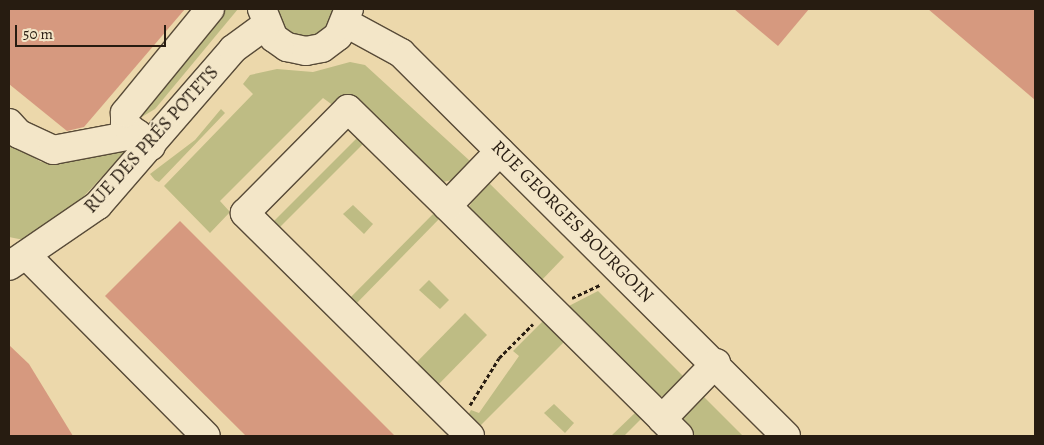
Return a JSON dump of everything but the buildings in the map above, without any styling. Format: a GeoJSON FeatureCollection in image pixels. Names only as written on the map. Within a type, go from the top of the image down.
{"type":"FeatureCollection","features":[{"type":"Feature","properties":{"kind":"street"},"geometry":{"type":"LineString","coordinates":[[144,140],[125,124],[126,113],[210,9]]}},
{"type":"Feature","properties":{"kind":"street"},"geometry":{"type":"LineString","coordinates":[[264,17],[282,44],[306,51],[331,43],[348,16]]}},
{"type":"Feature","properties":{"kind":"street","name":"RUE GEORGES BOURGOIN"},"geometry":{"type":"LineString","coordinates":[[348,16],[401,53],[716,363],[786,436]]}},
{"type":"Feature","properties":{"kind":"street","name":"RUE DES PRÉS POTETS"},"geometry":{"type":"LineString","coordinates":[[18,261],[98,205],[144,140],[264,17]]}},
{"type":"Feature","properties":{"kind":"street"},"geometry":{"type":"LineString","coordinates":[[464,431],[245,213],[348,109],[670,428],[716,363]]}},
{"type":"Feature","properties":{"kind":"street"},"geometry":{"type":"LineString","coordinates":[[9,123],[19,134],[53,150],[144,140]]}},
{"type":"Feature","properties":{"kind":"street"},"geometry":{"type":"LineString","coordinates":[[447,206],[500,151]]}},
{"type":"Feature","properties":{"kind":"street"},"geometry":{"type":"LineString","coordinates":[[18,261],[206,436]]}},
{"type":"Feature","properties":{"kind":"path"},"geometry":{"type":"LineString","coordinates":[[464,431],[499,358],[552,311],[621,270]]}},
{"type":"Feature","properties":{"kind":"shaded area"},"geometry":{"type":"Polygon","coordinates":[[[217,9],[238,9],[155,109],[140,118],[137,114],[217,9]]]}},
{"type":"Feature","properties":{"kind":"shaded area"},"geometry":{"type":"Polygon","coordinates":[[[273,9],[337,9],[332,26],[316,39],[285,34],[273,9]]]}},
{"type":"Feature","properties":{"kind":"shaded area"},"geometry":{"type":"Polygon","coordinates":[[[350,62],[365,65],[470,161],[452,180],[439,183],[323,98],[220,201],[230,212],[210,233],[164,186],[253,94],[243,84],[250,75],[277,69],[313,72],[350,62]]]}},
{"type":"Feature","properties":{"kind":"shaded area"},"geometry":{"type":"Polygon","coordinates":[[[221,109],[225,113],[159,182],[155,180],[150,174],[195,140],[221,109]]]}},
{"type":"Feature","properties":{"kind":"shaded area"},"geometry":{"type":"Polygon","coordinates":[[[359,136],[365,142],[275,232],[269,226],[359,136]]]}},
{"type":"Feature","properties":{"kind":"shaded area"},"geometry":{"type":"Polygon","coordinates":[[[9,142],[41,162],[58,163],[124,148],[125,152],[72,209],[28,239],[19,239],[9,237],[9,142]]]}},
{"type":"Feature","properties":{"kind":"shaded area"},"geometry":{"type":"Polygon","coordinates":[[[486,180],[564,257],[538,284],[467,210],[486,180]]]}},
{"type":"Feature","properties":{"kind":"shaded area"},"geometry":{"type":"Polygon","coordinates":[[[353,205],[373,224],[364,234],[343,214],[353,205]]]}},
{"type":"Feature","properties":{"kind":"shaded area"},"geometry":{"type":"Polygon","coordinates":[[[435,212],[441,217],[352,308],[345,303],[435,212]]]}},
{"type":"Feature","properties":{"kind":"shaded area"},"geometry":{"type":"Polygon","coordinates":[[[429,280],[449,300],[440,309],[419,290],[429,280]]]}},
{"type":"Feature","properties":{"kind":"shaded area"},"geometry":{"type":"Polygon","coordinates":[[[598,291],[684,377],[666,395],[655,398],[563,309],[598,291]]]}},
{"type":"Feature","properties":{"kind":"shaded area"},"geometry":{"type":"Polygon","coordinates":[[[465,313],[487,335],[434,389],[412,367],[465,313]]]}},
{"type":"Feature","properties":{"kind":"shaded area"},"geometry":{"type":"Polygon","coordinates":[[[543,321],[564,342],[476,430],[466,419],[471,410],[479,413],[519,356],[513,351],[543,321]]]}},
{"type":"Feature","properties":{"kind":"shaded area"},"geometry":{"type":"Polygon","coordinates":[[[701,394],[743,436],[691,436],[682,417],[701,394]]]}},
{"type":"Feature","properties":{"kind":"shaded area"},"geometry":{"type":"Polygon","coordinates":[[[554,404],[574,423],[565,433],[544,413],[554,404]]]}},
{"type":"Feature","properties":{"kind":"shaded area"},"geometry":{"type":"Polygon","coordinates":[[[637,411],[643,417],[624,436],[611,436],[637,411]]]}}]}
